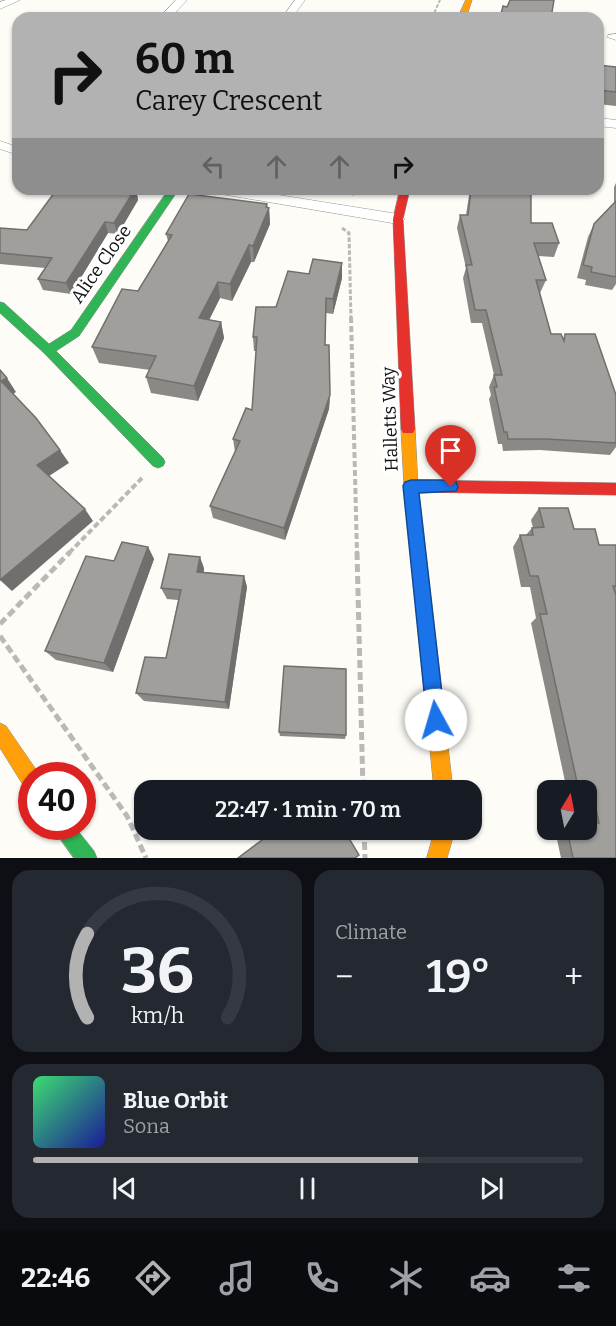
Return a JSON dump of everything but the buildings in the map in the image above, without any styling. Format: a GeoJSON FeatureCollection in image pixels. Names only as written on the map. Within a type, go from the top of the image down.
{"type":"FeatureCollection","features":[{"type":"Feature","properties":{"kind":"street"},"geometry":{"type":"LineString","coordinates":[[0,6],[15,0]]}},
{"type":"Feature","properties":{"kind":"street"},"geometry":{"type":"LineString","coordinates":[[170,12],[182,0]]}},
{"type":"Feature","properties":{"kind":"street","name":"Alice Close"},"geometry":{"type":"LineString","coordinates":[[48,350],[75,333],[170,195]]}},
{"type":"Feature","properties":{"kind":"street"},"geometry":{"type":"LineString","coordinates":[[250,195],[398,219]]}},
{"type":"Feature","properties":{"kind":"street","name":"Halletts Way"},"geometry":{"type":"LineString","coordinates":[[404,195],[398,219],[411,486],[443,780]]}},
{"type":"Feature","properties":{"kind":"street"},"geometry":{"type":"LineString","coordinates":[[0,306],[48,350],[158,462]]}},
{"type":"Feature","properties":{"kind":"street"},"geometry":{"type":"LineString","coordinates":[[411,486],[616,489]]}},
{"type":"Feature","properties":{"kind":"street"},"geometry":{"type":"LineString","coordinates":[[0,732],[20,762]]}},
{"type":"Feature","properties":{"kind":"street"},"geometry":{"type":"LineString","coordinates":[[80,858],[61,826],[87,858]]}},
{"type":"Feature","properties":{"kind":"street"},"geometry":{"type":"LineString","coordinates":[[437,858],[443,840]]}},
{"type":"Feature","properties":{"kind":"street"},"geometry":{"type":"LineString","coordinates":[[450,840],[452,849]]}},
{"type":"Feature","properties":{"kind":"path"},"geometry":{"type":"LineString","coordinates":[[352,195],[346,198],[338,225],[349,233],[363,780]]}},
{"type":"Feature","properties":{"kind":"path"},"geometry":{"type":"LineString","coordinates":[[0,624],[158,462]]}},
{"type":"Feature","properties":{"kind":"path"},"geometry":{"type":"LineString","coordinates":[[0,636],[127,816],[146,858]]}},
{"type":"Feature","properties":{"kind":"path"},"geometry":{"type":"LineString","coordinates":[[364,840],[365,858]]}},
{"type":"Feature","properties":{"kind":"traffic: fast"},"geometry":{"type":"LineString","coordinates":[[48,350],[75,333],[170,195]]}},
{"type":"Feature","properties":{"kind":"traffic: fast"},"geometry":{"type":"LineString","coordinates":[[0,306],[48,350],[158,462]]}},
{"type":"Feature","properties":{"kind":"traffic: fast"},"geometry":{"type":"LineString","coordinates":[[72,840],[87,858]]}},
{"type":"Feature","properties":{"kind":"traffic: slow"},"geometry":{"type":"LineString","coordinates":[[464,12],[469,0]]}},
{"type":"Feature","properties":{"kind":"traffic: slow"},"geometry":{"type":"LineString","coordinates":[[408,429],[411,486],[443,780]]}},
{"type":"Feature","properties":{"kind":"traffic: slow"},"geometry":{"type":"LineString","coordinates":[[0,732],[20,762]]}},
{"type":"Feature","properties":{"kind":"traffic: slow"},"geometry":{"type":"LineString","coordinates":[[437,858],[442,840]]}},
{"type":"Feature","properties":{"kind":"traffic: jam"},"geometry":{"type":"LineString","coordinates":[[404,195],[398,219],[408,429]]}},
{"type":"Feature","properties":{"kind":"traffic: jam"},"geometry":{"type":"LineString","coordinates":[[411,486],[616,489]]}},
{"type":"Feature","properties":{"kind":"route"},"geometry":{"type":"LineString","coordinates":[[436,720],[411,486],[451,487]]}}]}
